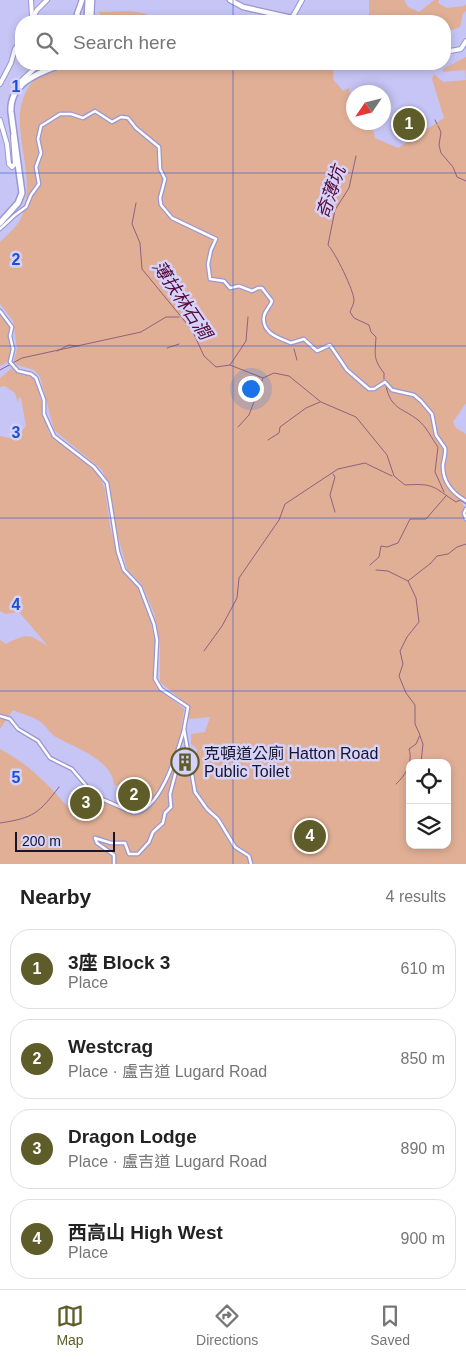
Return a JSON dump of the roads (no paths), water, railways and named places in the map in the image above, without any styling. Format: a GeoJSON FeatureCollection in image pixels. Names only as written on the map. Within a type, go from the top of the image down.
{"type":"FeatureCollection","features":[{"type":"Feature","properties":{"kind":"main road"},"geometry":{"type":"LineString","coordinates":[[87,15],[88,0]]}},
{"type":"Feature","properties":{"kind":"main road"},"geometry":{"type":"LineString","coordinates":[[0,223],[18,203],[22,193],[10,106],[20,87],[33,75],[47,70]]}},
{"type":"Feature","properties":{"kind":"street"},"geometry":{"type":"LineString","coordinates":[[31,0],[32,15]]}},
{"type":"Feature","properties":{"kind":"street"},"geometry":{"type":"LineString","coordinates":[[35,15],[39,7],[48,0]]}},
{"type":"Feature","properties":{"kind":"street"},"geometry":{"type":"LineString","coordinates":[[77,15],[82,0]]}},
{"type":"Feature","properties":{"kind":"street"},"geometry":{"type":"LineString","coordinates":[[91,15],[92,0]]}},
{"type":"Feature","properties":{"kind":"street"},"geometry":{"type":"LineString","coordinates":[[230,0],[243,8],[273,15]]}},
{"type":"Feature","properties":{"kind":"street"},"geometry":{"type":"LineString","coordinates":[[296,15],[302,0]]}},
{"type":"Feature","properties":{"kind":"street"},"geometry":{"type":"LineString","coordinates":[[451,51],[461,49],[466,41]]}},
{"type":"Feature","properties":{"kind":"street"},"geometry":{"type":"LineString","coordinates":[[0,84],[15,49]]}},
{"type":"Feature","properties":{"kind":"street"},"geometry":{"type":"LineString","coordinates":[[20,87],[19,83],[27,74],[35,70]]}},
{"type":"Feature","properties":{"kind":"street"},"geometry":{"type":"LineString","coordinates":[[0,230],[26,207],[31,195],[39,185],[36,167],[41,153],[38,137],[42,124],[58,115],[71,114],[83,118],[95,111],[112,122],[122,117],[128,118],[136,128],[159,146],[160,169],[165,179],[160,200],[162,206],[172,218],[216,239],[210,250],[208,264],[210,278],[224,281],[230,288],[239,286],[251,291],[262,288],[272,301],[264,316],[266,326],[271,334],[291,343],[304,338],[317,352],[330,345],[347,370],[369,389],[374,390],[385,382],[394,390],[418,398],[432,414],[436,435],[445,448],[443,468],[446,481],[456,495],[466,501]]}},
{"type":"Feature","properties":{"kind":"street"},"geometry":{"type":"LineString","coordinates":[[0,120],[11,166],[15,165],[12,139],[14,133]]}},
{"type":"Feature","properties":{"kind":"street"},"geometry":{"type":"LineString","coordinates":[[0,311],[12,327],[10,336],[13,349],[10,362],[13,368],[36,378],[44,400],[44,414],[54,436],[94,467],[107,484],[118,552],[124,570],[140,587],[154,624],[157,640],[155,679],[161,689],[188,706],[189,712],[171,771],[149,805],[141,811],[134,813],[94,796],[73,770],[49,757],[39,742],[18,729],[10,719],[0,716]]}},
{"type":"Feature","properties":{"kind":"street"},"geometry":{"type":"LineString","coordinates":[[465,510],[466,519]]}},
{"type":"Feature","properties":{"kind":"street"},"geometry":{"type":"LineString","coordinates":[[184,729],[192,783],[197,796],[218,818],[235,847],[249,856],[251,864]]}},
{"type":"Feature","properties":{"kind":"street"},"geometry":{"type":"LineString","coordinates":[[114,864],[114,855],[98,844],[95,838],[125,843],[128,854],[133,856],[138,854],[149,842],[153,832],[162,824],[166,813],[171,808],[170,794],[175,773],[180,759],[188,752]]}},
{"type":"Feature","properties":{"kind":"waterway"},"geometry":{"type":"LineString","coordinates":[[435,120],[437,124]]}},
{"type":"Feature","properties":{"kind":"waterway"},"geometry":{"type":"LineString","coordinates":[[438,126],[441,132],[439,145],[441,153],[453,167],[457,177],[466,181]]}},
{"type":"Feature","properties":{"kind":"waterway","name":"奇薄坑"},"geometry":{"type":"LineString","coordinates":[[356,156],[349,188],[335,210],[328,245],[348,280],[353,295],[354,302],[350,312],[354,318],[369,325],[371,332],[376,337],[376,356],[378,364],[384,373],[384,379]]}},
{"type":"Feature","properties":{"kind":"waterway"},"geometry":{"type":"LineString","coordinates":[[326,173],[335,210]]}},
{"type":"Feature","properties":{"kind":"waterway","name":"薄扶林石澗"},"geometry":{"type":"LineString","coordinates":[[136,203],[132,224],[140,243],[142,269],[192,330],[204,356],[216,367],[230,365],[263,378],[274,373],[289,376],[321,402],[356,417],[387,455],[394,476],[405,485],[433,487],[456,502],[460,500],[466,504]]}},
{"type":"Feature","properties":{"kind":"waterway"},"geometry":{"type":"LineString","coordinates":[[0,370],[22,358],[141,332],[166,317],[179,317]]}},
{"type":"Feature","properties":{"kind":"waterway"},"geometry":{"type":"LineString","coordinates":[[230,365],[246,341],[248,317]]}},
{"type":"Feature","properties":{"kind":"waterway"},"geometry":{"type":"LineString","coordinates":[[167,348],[179,344]]}},
{"type":"Feature","properties":{"kind":"waterway"},"geometry":{"type":"LineString","coordinates":[[57,351],[69,345],[79,346]]}},
{"type":"Feature","properties":{"kind":"waterway"},"geometry":{"type":"LineString","coordinates":[[294,349],[297,360]]}},
{"type":"Feature","properties":{"kind":"waterway"},"geometry":{"type":"LineString","coordinates":[[238,427],[249,415],[263,378]]}},
{"type":"Feature","properties":{"kind":"waterway"},"geometry":{"type":"LineString","coordinates":[[386,386],[394,404],[421,423],[438,447],[435,472],[444,492]]}},
{"type":"Feature","properties":{"kind":"waterway"},"geometry":{"type":"LineString","coordinates":[[268,440],[279,433],[280,427],[306,408],[320,402]]}},
{"type":"Feature","properties":{"kind":"waterway"},"geometry":{"type":"LineString","coordinates":[[204,651],[222,626],[237,598],[239,578],[279,520],[285,504],[338,469],[365,463],[392,476]]}},
{"type":"Feature","properties":{"kind":"waterway"},"geometry":{"type":"LineString","coordinates":[[333,474],[335,477],[330,495],[335,512]]}},
{"type":"Feature","properties":{"kind":"waterway"},"geometry":{"type":"LineString","coordinates":[[370,565],[379,557],[381,546],[387,547],[398,543],[410,519],[426,519],[446,496]]}},
{"type":"Feature","properties":{"kind":"waterway"},"geometry":{"type":"LineString","coordinates":[[396,784],[408,768],[410,759],[409,749],[416,744],[420,735],[415,724],[415,705],[406,693],[399,676],[403,664],[400,651],[407,637],[419,622],[416,598],[408,581],[437,556],[448,554],[457,547],[466,544]]}},
{"type":"Feature","properties":{"kind":"waterway"},"geometry":{"type":"LineString","coordinates":[[376,570],[388,571],[408,581]]}},
{"type":"Feature","properties":{"kind":"waterway"},"geometry":{"type":"LineString","coordinates":[[420,736],[423,744],[421,759]]}},
{"type":"Feature","properties":{"kind":"waterway"},"geometry":{"type":"LineString","coordinates":[[0,823],[21,819],[35,813],[59,787]]}},
{"type":"Feature","properties":{"kind":"place","name":"3座 Block 3"},"geometry":{"type":"Point","coordinates":[409,124]}},
{"type":"Feature","properties":{"kind":"place","name":"克頓道公廁 Hatton Road Public Toilet"},"geometry":{"type":"Point","coordinates":[185,762]}},
{"type":"Feature","properties":{"kind":"place","name":"Westcrag"},"geometry":{"type":"Point","coordinates":[134,795]}},
{"type":"Feature","properties":{"kind":"place","name":"Dragon Lodge"},"geometry":{"type":"Point","coordinates":[86,803]}},
{"type":"Feature","properties":{"kind":"place","name":"西高山 High West"},"geometry":{"type":"Point","coordinates":[310,836]}}]}
